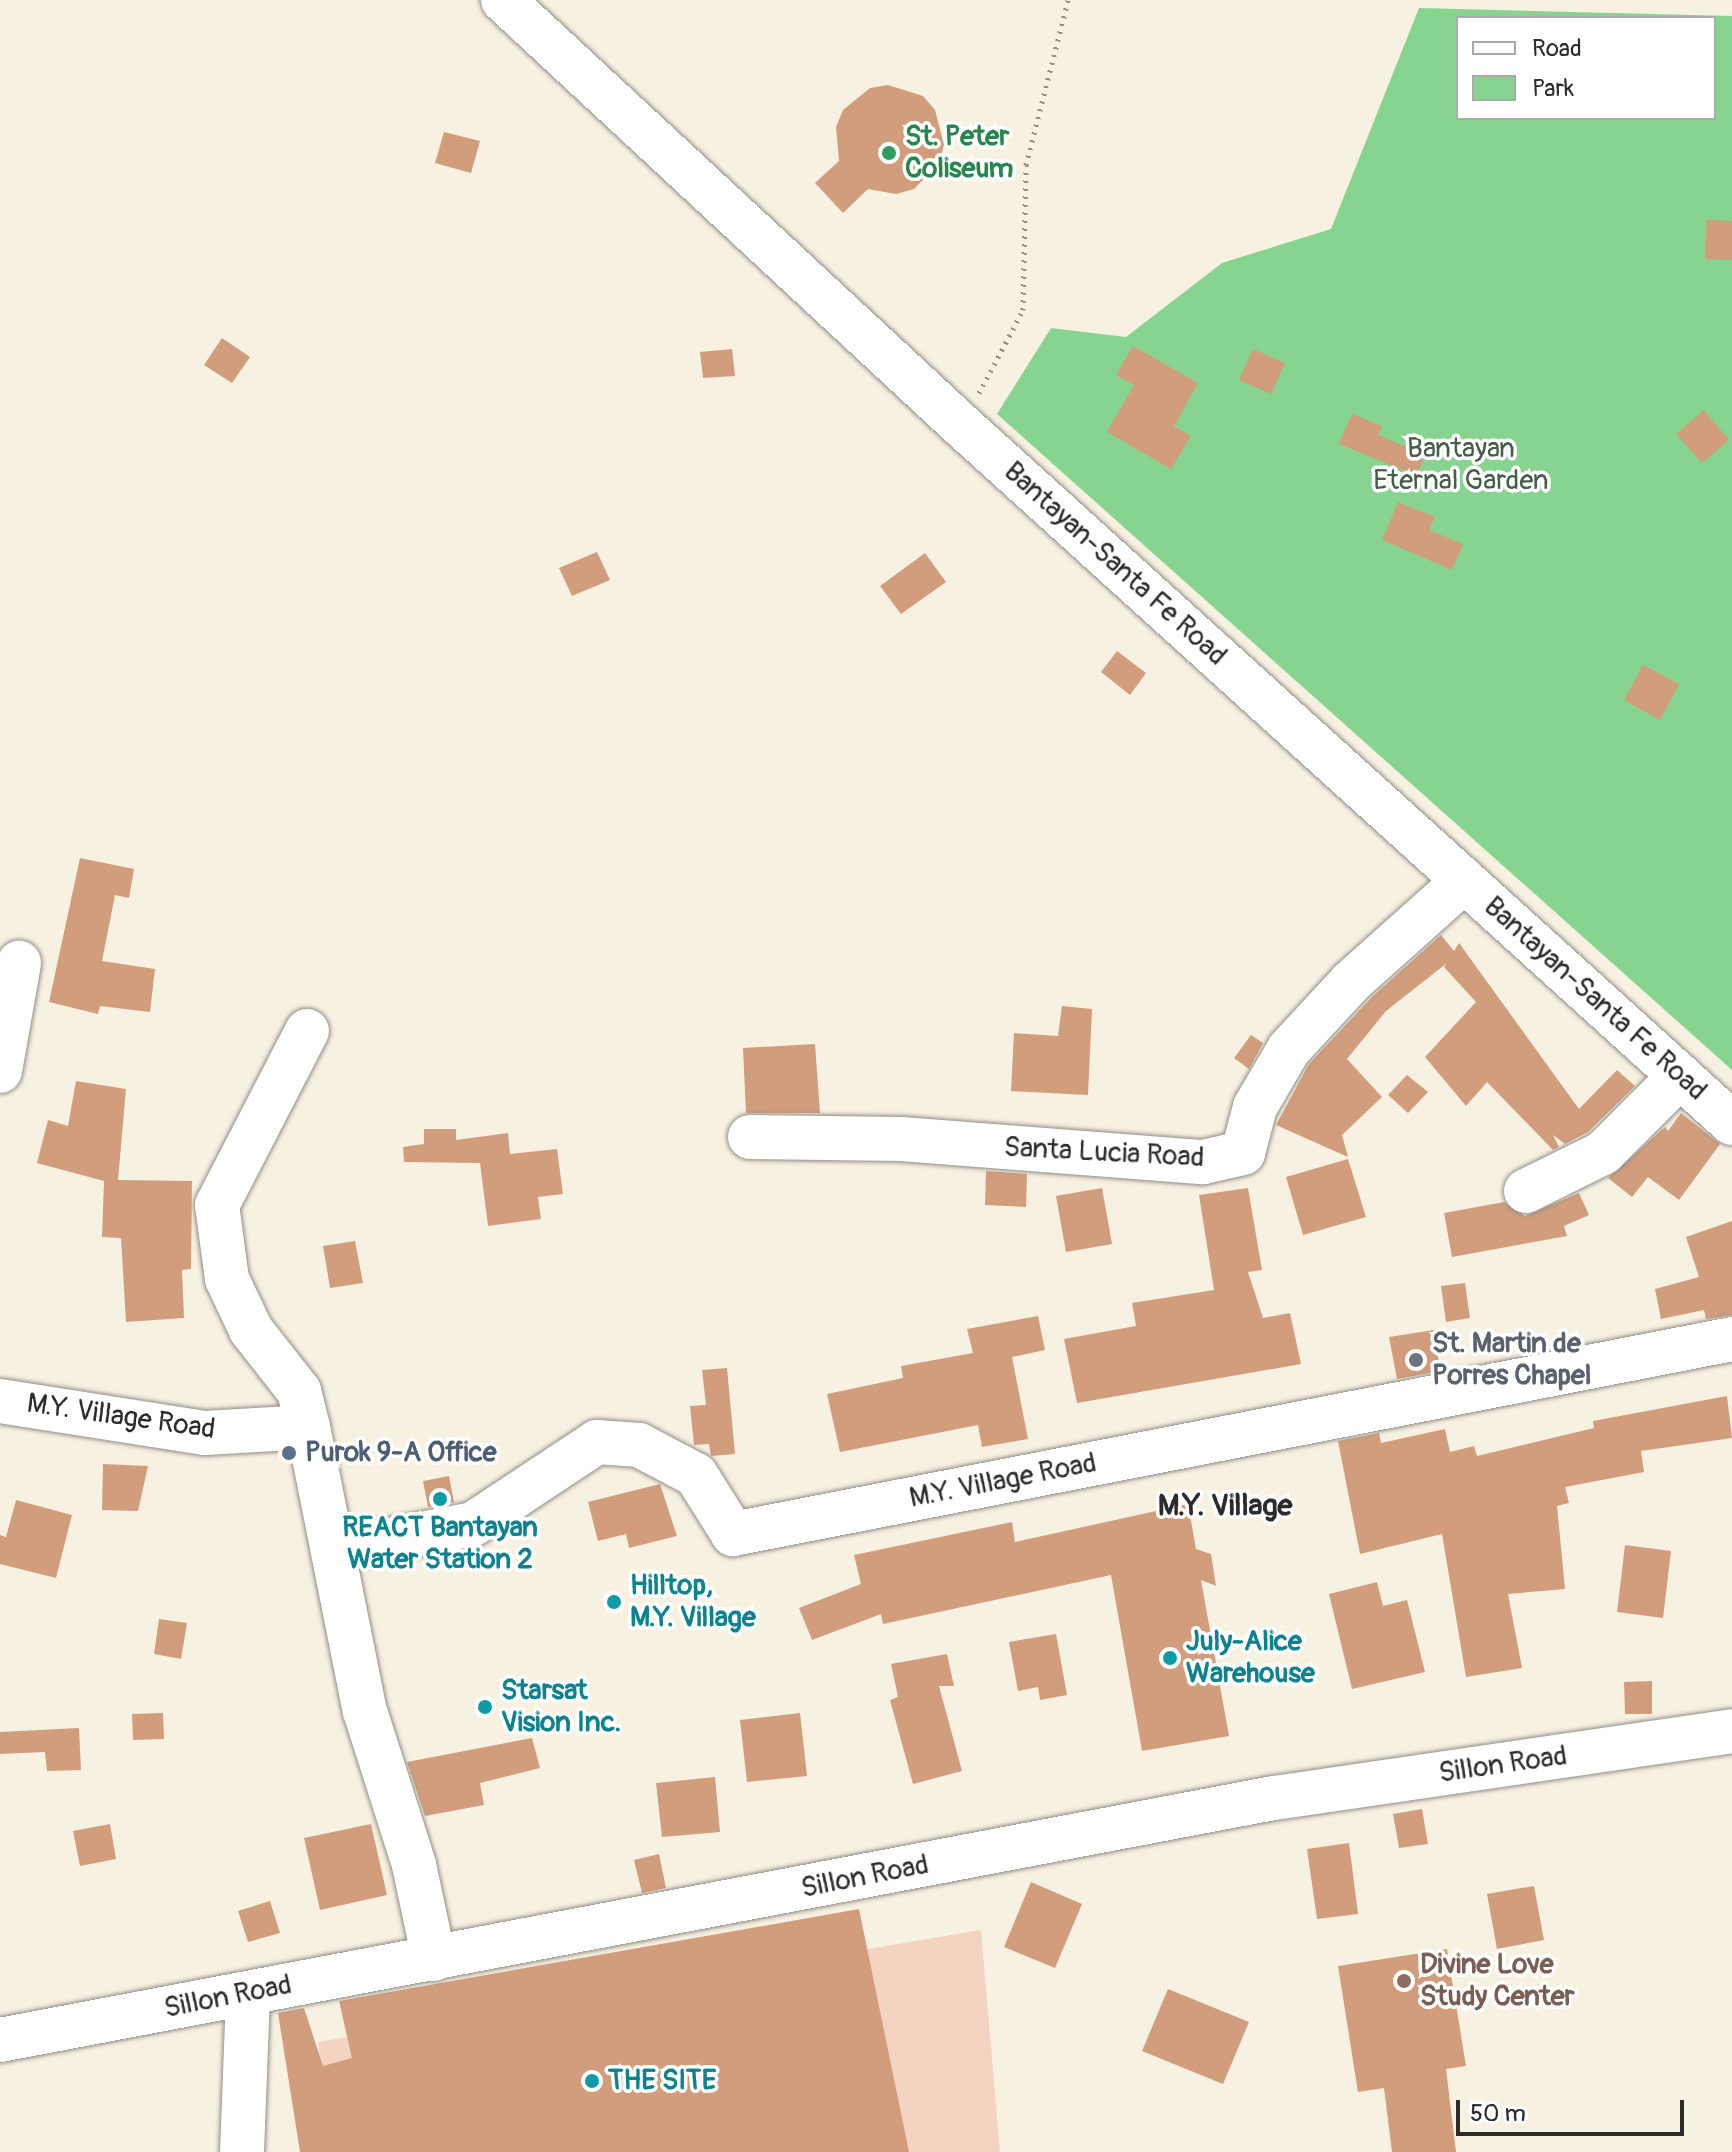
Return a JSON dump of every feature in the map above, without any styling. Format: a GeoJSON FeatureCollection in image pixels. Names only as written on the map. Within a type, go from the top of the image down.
{"type":"FeatureCollection","features":[{"type":"Feature","properties":{"kind":"street","name":"Bantayan-Santa Fe Road"},"geometry":{"type":"LineString","coordinates":[[503,0],[961,425],[1732,1123]]}},
{"type":"Feature","properties":{"kind":"street","name":"Santa Lucia Road"},"geometry":{"type":"LineString","coordinates":[[750,1137],[901,1139],[1203,1162],[1243,1153],[1255,1107],[1289,1049],[1351,982],[1464,881]]}},
{"type":"Feature","properties":{"kind":"street"},"geometry":{"type":"LineString","coordinates":[[0,1071],[19,963]]}},
{"type":"Feature","properties":{"kind":"street"},"geometry":{"type":"LineString","coordinates":[[307,1031],[217,1205],[227,1279],[251,1330],[299,1391],[365,1711],[414,1865],[434,1959]]}},
{"type":"Feature","properties":{"kind":"street"},"geometry":{"type":"LineString","coordinates":[[1526,1191],[1603,1153],[1680,1076]]}},
{"type":"Feature","properties":{"kind":"street","name":"M.Y. Village Road"},"geometry":{"type":"LineString","coordinates":[[333,1551],[473,1524],[597,1442],[639,1445],[696,1475],[733,1534],[1732,1339]]}},
{"type":"Feature","properties":{"kind":"street","name":"M.Y. Village Road"},"geometry":{"type":"LineString","coordinates":[[0,1401],[205,1433],[308,1427]]}},
{"type":"Feature","properties":{"kind":"street","name":"Sillon Road"},"geometry":{"type":"LineString","coordinates":[[0,2040],[1274,1798],[1732,1731]]}},
{"type":"Feature","properties":{"kind":"street"},"geometry":{"type":"LineString","coordinates":[[242,2152],[248,1994]]}},
{"type":"Feature","properties":{"kind":"path"},"geometry":{"type":"LineString","coordinates":[[961,425],[1023,310],[1026,165],[1068,0]]}},
{"type":"Feature","properties":{"kind":"shaded area","name":"THE SITE"},"geometry":{"type":"Polygon","coordinates":[[[981,1930],[1000,2152],[335,2152],[318,2042],[981,1930]]]}},
{"type":"Feature","properties":{"kind":"green space","name":"Bantayan Eternal Garden"},"geometry":{"type":"Polygon","coordinates":[[[1419,8],[1732,16],[1732,1070],[997,414],[1051,328],[1126,337],[1222,263],[1331,229],[1419,8]]]}},
{"type":"Feature","properties":{"kind":"building","name":"St. Peter Coliseum"},"geometry":{"type":"Polygon","coordinates":[[[888,85],[923,96],[935,110],[944,145],[939,163],[914,189],[896,194],[868,189],[843,213],[815,183],[839,161],[836,127],[843,110],[870,88],[888,85]]]}},
{"type":"Feature","properties":{"kind":"building"},"geometry":{"type":"Polygon","coordinates":[[[444,132],[480,141],[471,173],[435,163],[444,132]]]}},
{"type":"Feature","properties":{"kind":"building"},"geometry":{"type":"Polygon","coordinates":[[[1707,220],[1732,221],[1732,260],[1705,259],[1707,220]]]}},
{"type":"Feature","properties":{"kind":"building"},"geometry":{"type":"Polygon","coordinates":[[[222,338],[250,357],[232,383],[204,365],[222,338]]]}},
{"type":"Feature","properties":{"kind":"building"},"geometry":{"type":"Polygon","coordinates":[[[1133,346],[1198,383],[1174,426],[1191,436],[1171,469],[1107,432],[1134,385],[1116,375],[1133,346]]]}},
{"type":"Feature","properties":{"kind":"building"},"geometry":{"type":"Polygon","coordinates":[[[732,349],[735,376],[703,378],[700,352],[732,349]]]}},
{"type":"Feature","properties":{"kind":"building"},"geometry":{"type":"Polygon","coordinates":[[[1253,349],[1285,363],[1271,394],[1239,380],[1253,349]]]}},
{"type":"Feature","properties":{"kind":"building"},"geometry":{"type":"Polygon","coordinates":[[[1704,410],[1729,440],[1702,463],[1676,434],[1704,410]]]}},
{"type":"Feature","properties":{"kind":"building"},"geometry":{"type":"Polygon","coordinates":[[[1352,414],[1382,426],[1378,435],[1425,455],[1417,476],[1339,444],[1352,414]]]}},
{"type":"Feature","properties":{"kind":"building"},"geometry":{"type":"Polygon","coordinates":[[[1398,502],[1435,517],[1429,530],[1463,544],[1452,570],[1382,540],[1398,502]]]}},
{"type":"Feature","properties":{"kind":"building"},"geometry":{"type":"Polygon","coordinates":[[[597,552],[610,580],[572,596],[559,568],[597,552]]]}},
{"type":"Feature","properties":{"kind":"building"},"geometry":{"type":"Polygon","coordinates":[[[925,553],[946,582],[901,614],[880,586],[925,553]]]}},
{"type":"Feature","properties":{"kind":"building"},"geometry":{"type":"Polygon","coordinates":[[[1117,651],[1146,673],[1130,695],[1101,672],[1117,651]]]}},
{"type":"Feature","properties":{"kind":"building"},"geometry":{"type":"Polygon","coordinates":[[[1643,665],[1679,684],[1660,720],[1624,700],[1643,665]]]}},
{"type":"Feature","properties":{"kind":"building"},"geometry":{"type":"Polygon","coordinates":[[[80,858],[134,869],[129,898],[115,895],[102,961],[155,969],[150,1012],[100,1006],[98,1014],[49,1002],[80,858]]]}},
{"type":"Feature","properties":{"kind":"building"},"geometry":{"type":"Polygon","coordinates":[[[1441,935],[1454,951],[1459,943],[1579,1109],[1617,1070],[1635,1086],[1588,1132],[1565,1144],[1553,1135],[1559,1147],[1553,1150],[1487,1082],[1466,1106],[1425,1057],[1476,1002],[1444,967],[1447,963],[1386,1011],[1347,1059],[1382,1097],[1342,1135],[1348,1157],[1276,1125],[1309,1064],[1373,996],[1441,935]]]}},
{"type":"Feature","properties":{"kind":"building"},"geometry":{"type":"Polygon","coordinates":[[[1062,1006],[1092,1009],[1088,1095],[1011,1091],[1014,1033],[1058,1036],[1062,1006]]]}},
{"type":"Feature","properties":{"kind":"building"},"geometry":{"type":"Polygon","coordinates":[[[1251,1035],[1263,1043],[1249,1069],[1234,1058],[1251,1035]]]}},
{"type":"Feature","properties":{"kind":"building"},"geometry":{"type":"Polygon","coordinates":[[[815,1044],[820,1113],[746,1113],[743,1048],[815,1044]]]}},
{"type":"Feature","properties":{"kind":"building"},"geometry":{"type":"Polygon","coordinates":[[[1407,1075],[1428,1092],[1408,1113],[1388,1095],[1407,1075]]]}},
{"type":"Feature","properties":{"kind":"building"},"geometry":{"type":"Polygon","coordinates":[[[76,1081],[126,1089],[118,1180],[192,1181],[191,1269],[182,1270],[184,1318],[126,1322],[121,1238],[102,1237],[104,1181],[37,1163],[48,1120],[68,1126],[76,1081]]]}},
{"type":"Feature","properties":{"kind":"building"},"geometry":{"type":"Polygon","coordinates":[[[1681,1113],[1720,1144],[1679,1200],[1648,1177],[1632,1197],[1608,1178],[1665,1127],[1668,1131],[1681,1113]]]}},
{"type":"Feature","properties":{"kind":"building"},"geometry":{"type":"Polygon","coordinates":[[[424,1129],[456,1129],[456,1140],[508,1133],[510,1154],[557,1149],[563,1194],[538,1197],[541,1219],[488,1226],[480,1163],[404,1162],[403,1147],[424,1144],[424,1129]]]}},
{"type":"Feature","properties":{"kind":"building"},"geometry":{"type":"Polygon","coordinates":[[[1348,1159],[1366,1217],[1303,1235],[1286,1177],[1348,1159]]]}},
{"type":"Feature","properties":{"kind":"building"},"geometry":{"type":"Polygon","coordinates":[[[986,1171],[1027,1174],[1026,1207],[985,1205],[986,1171]]]}},
{"type":"Feature","properties":{"kind":"building"},"geometry":{"type":"Polygon","coordinates":[[[1102,1188],[1112,1244],[1066,1252],[1056,1196],[1102,1188]]]}},
{"type":"Feature","properties":{"kind":"building"},"geometry":{"type":"Polygon","coordinates":[[[1248,1188],[1262,1270],[1248,1272],[1263,1318],[1290,1313],[1301,1364],[1077,1403],[1064,1339],[1136,1326],[1132,1303],[1214,1290],[1199,1195],[1248,1188]]]}},
{"type":"Feature","properties":{"kind":"building"},"geometry":{"type":"Polygon","coordinates":[[[1579,1193],[1589,1215],[1564,1226],[1567,1236],[1452,1257],[1444,1213],[1504,1202],[1525,1216],[1579,1193]]]}},
{"type":"Feature","properties":{"kind":"building"},"geometry":{"type":"Polygon","coordinates":[[[1732,1221],[1732,1315],[1706,1319],[1704,1310],[1661,1319],[1655,1289],[1699,1277],[1686,1237],[1732,1221]]]}},
{"type":"Feature","properties":{"kind":"building"},"geometry":{"type":"Polygon","coordinates":[[[355,1241],[363,1283],[330,1288],[323,1246],[355,1241]]]}},
{"type":"Feature","properties":{"kind":"building"},"geometry":{"type":"Polygon","coordinates":[[[1465,1283],[1470,1318],[1446,1322],[1441,1286],[1465,1283]]]}},
{"type":"Feature","properties":{"kind":"building"},"geometry":{"type":"Polygon","coordinates":[[[1038,1316],[1045,1350],[1012,1357],[1028,1439],[982,1447],[978,1425],[840,1452],[827,1394],[903,1378],[901,1366],[973,1353],[967,1329],[1038,1316]]]}},
{"type":"Feature","properties":{"kind":"building","name":"St. Martin de Porres Chapel"},"geometry":{"type":"Polygon","coordinates":[[[1434,1330],[1440,1371],[1397,1379],[1389,1337],[1434,1330]]]}},
{"type":"Feature","properties":{"kind":"building"},"geometry":{"type":"Polygon","coordinates":[[[727,1368],[735,1454],[711,1456],[709,1444],[694,1445],[690,1406],[706,1405],[702,1370],[727,1368]]]}},
{"type":"Feature","properties":{"kind":"building"},"geometry":{"type":"Polygon","coordinates":[[[1727,1396],[1732,1438],[1641,1451],[1644,1472],[1565,1487],[1569,1503],[1557,1506],[1565,1589],[1508,1594],[1522,1668],[1466,1677],[1442,1534],[1360,1554],[1338,1441],[1379,1433],[1381,1443],[1445,1429],[1450,1452],[1474,1446],[1477,1456],[1594,1428],[1593,1421],[1727,1396]]]}},
{"type":"Feature","properties":{"kind":"building"},"geometry":{"type":"Polygon","coordinates":[[[103,1464],[148,1466],[138,1511],[102,1510],[103,1464]]]}},
{"type":"Feature","properties":{"kind":"building","name":"REACT Bantayan Water Station 2"},"geometry":{"type":"Polygon","coordinates":[[[449,1476],[454,1502],[428,1507],[423,1481],[449,1476]]]}},
{"type":"Feature","properties":{"kind":"building"},"geometry":{"type":"Polygon","coordinates":[[[660,1484],[677,1536],[629,1548],[626,1534],[598,1541],[588,1502],[660,1484]]]}},
{"type":"Feature","properties":{"kind":"building"},"geometry":{"type":"Polygon","coordinates":[[[16,1500],[72,1515],[56,1578],[0,1564],[0,1535],[6,1537],[16,1500]]]}},
{"type":"Feature","properties":{"kind":"building"},"geometry":{"type":"Polygon","coordinates":[[[1188,1504],[1196,1549],[1211,1554],[1216,1586],[1201,1580],[1229,1736],[1142,1751],[1111,1575],[883,1624],[881,1614],[812,1640],[799,1608],[861,1584],[854,1555],[1012,1522],[1015,1542],[1188,1504]]]}},
{"type":"Feature","properties":{"kind":"building"},"geometry":{"type":"Polygon","coordinates":[[[1625,1545],[1671,1551],[1663,1618],[1617,1612],[1625,1545]]]}},
{"type":"Feature","properties":{"kind":"building"},"geometry":{"type":"Polygon","coordinates":[[[1377,1582],[1383,1606],[1407,1600],[1425,1672],[1352,1689],[1329,1594],[1377,1582]]]}},
{"type":"Feature","properties":{"kind":"building"},"geometry":{"type":"Polygon","coordinates":[[[159,1619],[187,1623],[181,1659],[154,1654],[159,1619]]]}},
{"type":"Feature","properties":{"kind":"building"},"geometry":{"type":"Polygon","coordinates":[[[1056,1634],[1067,1695],[1040,1700],[1038,1687],[1018,1691],[1009,1642],[1056,1634]]]}},
{"type":"Feature","properties":{"kind":"building"},"geometry":{"type":"Polygon","coordinates":[[[947,1654],[954,1686],[939,1686],[962,1771],[913,1784],[890,1700],[898,1697],[891,1664],[947,1654]]]}},
{"type":"Feature","properties":{"kind":"building"},"geometry":{"type":"Polygon","coordinates":[[[1652,1681],[1652,1714],[1625,1714],[1624,1682],[1652,1681]]]}},
{"type":"Feature","properties":{"kind":"building"},"geometry":{"type":"Polygon","coordinates":[[[163,1713],[164,1739],[133,1740],[132,1714],[163,1713]]]}},
{"type":"Feature","properties":{"kind":"building"},"geometry":{"type":"Polygon","coordinates":[[[800,1713],[807,1776],[747,1782],[740,1720],[800,1713]]]}},
{"type":"Feature","properties":{"kind":"building"},"geometry":{"type":"Polygon","coordinates":[[[79,1728],[81,1770],[47,1771],[45,1752],[0,1754],[0,1732],[79,1728]]]}},
{"type":"Feature","properties":{"kind":"building"},"geometry":{"type":"Polygon","coordinates":[[[532,1738],[540,1768],[480,1783],[484,1805],[425,1816],[407,1762],[532,1738]]]}},
{"type":"Feature","properties":{"kind":"building"},"geometry":{"type":"Polygon","coordinates":[[[715,1777],[720,1832],[662,1837],[656,1783],[715,1777]]]}},
{"type":"Feature","properties":{"kind":"building"},"geometry":{"type":"Polygon","coordinates":[[[1422,1809],[1428,1844],[1399,1848],[1393,1814],[1422,1809]]]}},
{"type":"Feature","properties":{"kind":"building"},"geometry":{"type":"Polygon","coordinates":[[[110,1824],[116,1859],[80,1866],[73,1831],[110,1824]]]}},
{"type":"Feature","properties":{"kind":"building"},"geometry":{"type":"Polygon","coordinates":[[[371,1824],[387,1895],[320,1910],[304,1838],[371,1824]]]}},
{"type":"Feature","properties":{"kind":"building"},"geometry":{"type":"Polygon","coordinates":[[[1349,1843],[1358,1914],[1317,1919],[1307,1849],[1349,1843]]]}},
{"type":"Feature","properties":{"kind":"building"},"geometry":{"type":"Polygon","coordinates":[[[659,1854],[666,1888],[642,1893],[634,1860],[659,1854]]]}},
{"type":"Feature","properties":{"kind":"building"},"geometry":{"type":"Polygon","coordinates":[[[1031,1882],[1082,1904],[1055,1968],[1004,1947],[1031,1882]]]}},
{"type":"Feature","properties":{"kind":"building"},"geometry":{"type":"Polygon","coordinates":[[[1534,1886],[1544,1940],[1497,1949],[1487,1894],[1534,1886]]]}},
{"type":"Feature","properties":{"kind":"building"},"geometry":{"type":"Polygon","coordinates":[[[270,1901],[280,1933],[248,1942],[238,1911],[270,1901]]]}},
{"type":"Feature","properties":{"kind":"building","name":"THE SITE"},"geometry":{"type":"Polygon","coordinates":[[[859,1909],[909,2152],[300,2152],[278,2013],[304,2008],[323,2066],[352,2058],[339,2001],[859,1909]]]}},
{"type":"Feature","properties":{"kind":"building"},"geometry":{"type":"Polygon","coordinates":[[[1447,1949],[1466,2066],[1446,2069],[1456,2152],[1392,2152],[1384,2088],[1358,2092],[1338,1966],[1447,1949]]]}},
{"type":"Feature","properties":{"kind":"building"},"geometry":{"type":"Polygon","coordinates":[[[1168,1989],[1249,2022],[1223,2084],[1142,2051],[1168,1989]]]}},
{"type":"Feature","properties":{"kind":"place","name":"St. Peter Coliseum"},"geometry":{"type":"Point","coordinates":[889,153]}},
{"type":"Feature","properties":{"kind":"place","name":"St. Martin de Porres Chapel"},"geometry":{"type":"Point","coordinates":[1416,1360]}},
{"type":"Feature","properties":{"kind":"place","name":"Purok 9-A Office"},"geometry":{"type":"Point","coordinates":[289,1453]}},
{"type":"Feature","properties":{"kind":"place","name":"REACT Bantayan Water Station 2"},"geometry":{"type":"Point","coordinates":[440,1499]}},
{"type":"Feature","properties":{"kind":"place","name":"Hilltop, M.Y. Village"},"geometry":{"type":"Point","coordinates":[614,1602]}},
{"type":"Feature","properties":{"kind":"place","name":"July-Alice Warehouse"},"geometry":{"type":"Point","coordinates":[1170,1658]}},
{"type":"Feature","properties":{"kind":"place","name":"Starsat Vision Inc."},"geometry":{"type":"Point","coordinates":[485,1707]}},
{"type":"Feature","properties":{"kind":"place","name":"Divine Love Study Center"},"geometry":{"type":"Point","coordinates":[1404,1981]}},
{"type":"Feature","properties":{"kind":"place","name":"THE SITE"},"geometry":{"type":"Point","coordinates":[592,2081]}},
{"type":"Feature","properties":{"kind":"district","name":"M.Y. Village"},"geometry":{"type":"Point","coordinates":[1225,1506]}}]}
